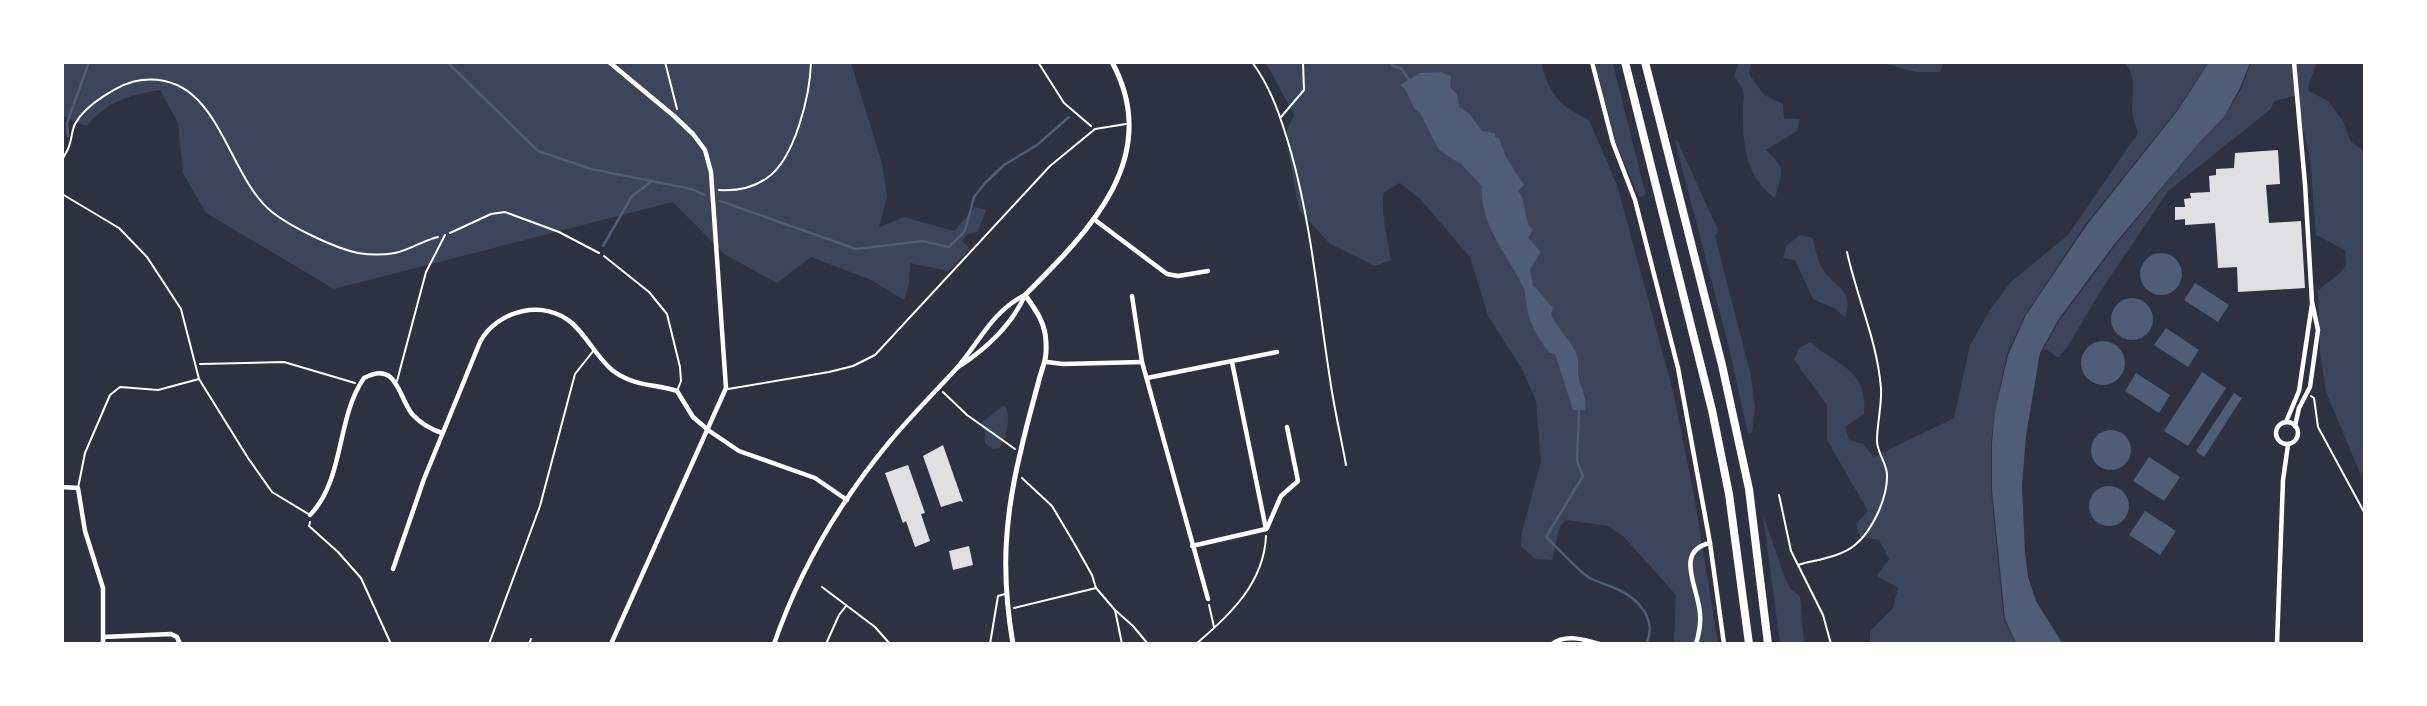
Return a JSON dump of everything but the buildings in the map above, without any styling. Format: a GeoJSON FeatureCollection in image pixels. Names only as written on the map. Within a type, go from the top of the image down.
{"type":"FeatureCollection","features":[{"type":"Feature","properties":{"kind":"highway"},"geometry":{"type":"LineString","coordinates":[[1625,62],[1712,410],[1729,494],[1749,644]]}},
{"type":"Feature","properties":{"kind":"highway"},"geometry":{"type":"LineString","coordinates":[[1645,62],[1722,365],[1747,480],[1765,601],[1768,644]]}},
{"type":"Feature","properties":{"kind":"street"},"geometry":{"type":"LineString","coordinates":[[609,62],[674,116],[705,150],[711,185],[726,388],[611,644]]}},
{"type":"Feature","properties":{"kind":"street"},"geometry":{"type":"LineString","coordinates":[[774,644],[794,594],[810,562],[847,500],[893,438],[957,368],[996,318],[1014,301],[1025,295],[1095,220],[1119,179],[1127,149],[1129,123],[1124,91],[1112,62]]}},
{"type":"Feature","properties":{"kind":"street"},"geometry":{"type":"LineString","coordinates":[[1592,62],[1610,135],[1636,200],[1678,368],[1710,543],[1724,644]]}},
{"type":"Feature","properties":{"kind":"street"},"geometry":{"type":"LineString","coordinates":[[2286,422],[2299,391],[2312,302],[2305,184],[2294,62]]}},
{"type":"Feature","properties":{"kind":"street"},"geometry":{"type":"LineString","coordinates":[[1095,220],[1167,274],[1178,276],[1208,271]]}},
{"type":"Feature","properties":{"kind":"street"},"geometry":{"type":"LineString","coordinates":[[1013,644],[1005,594],[1005,545],[1015,476],[1039,378],[1046,362],[1046,333],[1043,324],[1025,295]]}},
{"type":"Feature","properties":{"kind":"street"},"geometry":{"type":"LineString","coordinates":[[957,368],[981,350],[1003,328],[1019,309],[1025,295]]}},
{"type":"Feature","properties":{"kind":"street"},"geometry":{"type":"LineString","coordinates":[[1132,296],[1146,378],[1208,599]]}},
{"type":"Feature","properties":{"kind":"street"},"geometry":{"type":"LineString","coordinates":[[2295,426],[2286,422],[2279,424],[2275,434],[2279,442],[2288,445],[2294,442],[2298,436],[2295,426],[2299,408],[2308,394],[2318,344],[2316,314],[2312,302]]}},
{"type":"Feature","properties":{"kind":"street"},"geometry":{"type":"LineString","coordinates":[[393,569],[442,433],[482,338],[496,323],[508,316],[536,310],[558,314],[574,325],[613,370],[633,382],[677,391],[693,417],[708,430],[739,451],[815,478],[847,500]]}},
{"type":"Feature","properties":{"kind":"street"},"geometry":{"type":"LineString","coordinates":[[1146,378],[1277,352]]}},
{"type":"Feature","properties":{"kind":"street"},"geometry":{"type":"LineString","coordinates":[[1046,362],[1063,364],[1142,362]]}},
{"type":"Feature","properties":{"kind":"street"},"geometry":{"type":"LineString","coordinates":[[1232,362],[1266,529]]}},
{"type":"Feature","properties":{"kind":"street"},"geometry":{"type":"LineString","coordinates":[[310,516],[319,506],[326,490],[359,384],[364,378],[379,372],[388,375],[396,383],[411,412],[420,422],[442,433]]}},
{"type":"Feature","properties":{"kind":"street"},"geometry":{"type":"LineString","coordinates":[[1266,529],[1281,496],[1298,481],[1287,427]]}},
{"type":"Feature","properties":{"kind":"street"},"geometry":{"type":"LineString","coordinates":[[2277,644],[2284,480],[2288,445]]}},
{"type":"Feature","properties":{"kind":"street"},"geometry":{"type":"LineString","coordinates":[[62,487],[78,488],[85,531],[103,588],[103,644]]}},
{"type":"Feature","properties":{"kind":"street"},"geometry":{"type":"LineString","coordinates":[[1192,546],[1266,529]]}},
{"type":"Feature","properties":{"kind":"street"},"geometry":{"type":"LineString","coordinates":[[1696,644],[1700,632],[1700,613],[1690,563],[1692,552],[1699,546],[1710,543]]}},
{"type":"Feature","properties":{"kind":"street"},"geometry":{"type":"LineString","coordinates":[[104,637],[171,634],[177,637],[180,644]]}},
{"type":"Feature","properties":{"kind":"street"},"geometry":{"type":"LineString","coordinates":[[1552,644],[1558,640],[1570,638],[1585,639],[1599,644]]}},
{"type":"Feature","properties":{"kind":"lane"},"geometry":{"type":"LineString","coordinates":[[1116,70],[1117,62]]}},
{"type":"Feature","properties":{"kind":"lane"},"geometry":{"type":"LineString","coordinates":[[726,388],[730,389],[829,372],[853,366],[875,355],[1035,180],[1095,129],[1129,123]]}},
{"type":"Feature","properties":{"kind":"lane"},"geometry":{"type":"LineString","coordinates":[[62,194],[119,228],[147,257],[181,309],[199,379],[267,487],[282,500],[310,516]]}},
{"type":"Feature","properties":{"kind":"lane"},"geometry":{"type":"LineString","coordinates":[[396,383],[426,272],[434,252],[445,235]]}},
{"type":"Feature","properties":{"kind":"lane"},"geometry":{"type":"LineString","coordinates":[[604,256],[650,292],[667,314],[680,367],[681,381],[677,391]]}},
{"type":"Feature","properties":{"kind":"lane"},"geometry":{"type":"LineString","coordinates":[[489,644],[504,608],[540,506],[575,374],[594,350]]}},
{"type":"Feature","properties":{"kind":"lane"},"geometry":{"type":"LineString","coordinates":[[78,488],[85,453],[110,395],[116,389],[126,386],[158,390],[199,379]]}},
{"type":"Feature","properties":{"kind":"lane"},"geometry":{"type":"LineString","coordinates":[[822,587],[874,627],[890,644]]}},
{"type":"Feature","properties":{"kind":"lane"},"geometry":{"type":"LineString","coordinates":[[990,644],[998,596],[1005,594]]}},
{"type":"Feature","properties":{"kind":"lane"},"geometry":{"type":"LineString","coordinates":[[826,644],[846,606]]}},
{"type":"Feature","properties":{"kind":"lane"},"geometry":{"type":"LineString","coordinates":[[530,644],[532,639]]}},
{"type":"Feature","properties":{"kind":"path"},"geometry":{"type":"LineString","coordinates":[[665,62],[677,104],[674,116]]}},
{"type":"Feature","properties":{"kind":"path"},"geometry":{"type":"LineString","coordinates":[[711,185],[720,190],[750,188],[768,178],[786,155],[801,124],[812,62]]}},
{"type":"Feature","properties":{"kind":"path"},"geometry":{"type":"LineString","coordinates":[[1038,62],[1064,103],[1095,129]]}},
{"type":"Feature","properties":{"kind":"path"},"geometry":{"type":"LineString","coordinates":[[1252,62],[1259,72],[1281,117],[1299,179],[1311,236],[1330,381],[1346,465]]}},
{"type":"Feature","properties":{"kind":"path"},"geometry":{"type":"LineString","coordinates":[[1281,117],[1304,90],[1303,62]]}},
{"type":"Feature","properties":{"kind":"path"},"geometry":{"type":"LineString","coordinates":[[62,160],[70,145],[73,127],[86,110],[123,84],[143,80],[163,80],[185,90],[214,118],[242,176],[254,193],[274,214],[350,250],[377,254],[397,252],[445,235],[491,214],[506,212],[558,232],[604,256]]}},
{"type":"Feature","properties":{"kind":"path"},"geometry":{"type":"LineString","coordinates":[[1798,565],[1843,552],[1855,545],[1877,513],[1885,494],[1887,474],[1877,442],[1881,409],[1876,355],[1847,252]]}},
{"type":"Feature","properties":{"kind":"path"},"geometry":{"type":"LineString","coordinates":[[196,364],[284,362],[359,384]]}},
{"type":"Feature","properties":{"kind":"path"},"geometry":{"type":"LineString","coordinates":[[943,392],[967,415],[1015,449]]}},
{"type":"Feature","properties":{"kind":"path"},"geometry":{"type":"LineString","coordinates":[[2308,394],[2314,398],[2318,427],[2364,512]]}},
{"type":"Feature","properties":{"kind":"path"},"geometry":{"type":"LineString","coordinates":[[1015,476],[1020,476],[1052,506],[1092,576],[1096,588],[1114,610],[1133,626],[1148,644]]}},
{"type":"Feature","properties":{"kind":"path"},"geometry":{"type":"LineString","coordinates":[[1778,495],[1791,551],[1823,615],[1831,644]]}},
{"type":"Feature","properties":{"kind":"path"},"geometry":{"type":"LineString","coordinates":[[310,516],[309,526],[338,552],[361,578],[391,644]]}},
{"type":"Feature","properties":{"kind":"path"},"geometry":{"type":"LineString","coordinates":[[1196,644],[1232,610],[1251,587],[1261,563],[1266,529]]}},
{"type":"Feature","properties":{"kind":"path"},"geometry":{"type":"LineString","coordinates":[[1007,610],[1096,588]]}},
{"type":"Feature","properties":{"kind":"path"},"geometry":{"type":"LineString","coordinates":[[1208,599],[1214,627]]}},
{"type":"Feature","properties":{"kind":"path"},"geometry":{"type":"LineString","coordinates":[[1114,610],[1122,644]]}},
{"type":"Feature","properties":{"kind":"shaded area"},"geometry":{"type":"Polygon","coordinates":[[[1739,62],[1751,63],[1749,74],[1764,95],[1783,104],[1784,118],[1800,119],[1797,131],[1766,150],[1773,156],[1781,171],[1775,198],[1758,182],[1748,161],[1744,139],[1744,95],[1742,87],[1734,76],[1739,62]]]}},
{"type":"Feature","properties":{"kind":"shaded area"},"geometry":{"type":"Polygon","coordinates":[[[2209,62],[2250,63],[2240,88],[2224,117],[2198,144],[2113,246],[2058,320],[2040,353],[2026,435],[2022,486],[2025,552],[2028,577],[2036,601],[2062,643],[2016,643],[2005,619],[1992,490],[1992,443],[1995,412],[2008,355],[2026,315],[2086,226],[2178,110],[2209,62]]]}},
{"type":"Feature","properties":{"kind":"shaded area"},"geometry":{"type":"Polygon","coordinates":[[[63,63],[851,63],[882,163],[887,197],[879,227],[904,217],[954,231],[975,207],[986,210],[978,232],[968,234],[962,241],[970,249],[948,271],[910,263],[909,284],[904,300],[871,280],[811,257],[777,283],[724,254],[673,202],[334,289],[206,213],[183,173],[178,123],[160,90],[120,100],[103,110],[86,126],[63,116],[63,63]]]}},
{"type":"Feature","properties":{"kind":"shaded area"},"geometry":{"type":"Polygon","coordinates":[[[1266,63],[1542,63],[1547,81],[1559,100],[1575,113],[1589,120],[1617,185],[1673,391],[1695,501],[1718,643],[1674,643],[1676,595],[1624,537],[1608,526],[1566,520],[1560,526],[1552,560],[1535,559],[1521,546],[1522,532],[1541,461],[1536,401],[1522,369],[1488,316],[1470,257],[1420,199],[1400,183],[1384,192],[1383,199],[1385,226],[1391,260],[1375,266],[1330,244],[1299,210],[1287,144],[1287,131],[1294,115],[1266,63]]]}},
{"type":"Feature","properties":{"kind":"shaded area"},"geometry":{"type":"Polygon","coordinates":[[[1595,63],[1613,63],[1646,195],[1639,197],[1616,143],[1595,63]]]}},
{"type":"Feature","properties":{"kind":"shaded area"},"geometry":{"type":"Polygon","coordinates":[[[1882,63],[1942,63],[1940,72],[1916,72],[1882,63]]]}},
{"type":"Feature","properties":{"kind":"shaded area"},"geometry":{"type":"Polygon","coordinates":[[[2124,63],[2208,63],[2177,110],[2085,225],[2025,315],[2007,354],[1995,412],[1991,443],[1991,490],[2004,620],[2015,643],[1870,643],[1870,631],[1893,608],[1898,588],[1877,576],[1889,559],[1879,540],[1860,537],[1856,524],[1868,511],[1827,440],[1827,405],[1794,360],[1799,348],[1810,342],[1849,370],[1856,378],[1864,399],[1864,414],[1845,427],[1849,440],[1863,444],[1874,457],[1954,418],[1970,345],[1991,308],[2011,282],[2068,235],[2138,133],[2132,112],[2133,91],[2131,72],[2124,63]]]}},
{"type":"Feature","properties":{"kind":"shaded area"},"geometry":{"type":"Polygon","coordinates":[[[2251,63],[2317,63],[2308,86],[2309,91],[2328,101],[2343,121],[2351,142],[2364,151],[2364,483],[2326,392],[2320,353],[2318,291],[2346,266],[2345,250],[2316,235],[2310,158],[2302,125],[2299,100],[2294,96],[2274,101],[2271,109],[2168,191],[2100,292],[2068,346],[2058,358],[2047,350],[2043,350],[2059,321],[2114,247],[2198,144],[2224,117],[2241,89],[2251,63]]]}},
{"type":"Feature","properties":{"kind":"shaded area"},"geometry":{"type":"Polygon","coordinates":[[[1441,72],[1451,76],[1450,87],[1457,94],[1459,107],[1469,113],[1482,131],[1495,133],[1495,137],[1499,138],[1506,157],[1524,185],[1518,191],[1523,201],[1527,221],[1533,230],[1528,238],[1541,252],[1530,269],[1533,285],[1553,308],[1551,314],[1553,319],[1576,353],[1578,372],[1586,405],[1585,410],[1573,410],[1555,354],[1550,353],[1534,330],[1528,313],[1523,287],[1496,239],[1485,213],[1482,200],[1482,186],[1462,165],[1439,150],[1420,113],[1414,108],[1405,89],[1400,85],[1420,73],[1441,72]]]}},
{"type":"Feature","properties":{"kind":"shaded area"},"geometry":{"type":"Polygon","coordinates":[[[1677,140],[1718,230],[1715,236],[1751,376],[1755,407],[1752,433],[1748,434],[1729,348],[1675,141],[1677,140]]]}},
{"type":"Feature","properties":{"kind":"shaded area"},"geometry":{"type":"Polygon","coordinates":[[[1800,235],[1813,238],[1817,257],[1822,268],[1846,295],[1847,308],[1845,318],[1836,309],[1813,299],[1795,260],[1783,258],[1786,246],[1800,235]]]}},
{"type":"Feature","properties":{"kind":"shaded area"},"geometry":{"type":"Polygon","coordinates":[[[2161,253],[2176,259],[2182,274],[2176,289],[2161,295],[2146,289],[2140,274],[2146,259],[2161,253]]]}},
{"type":"Feature","properties":{"kind":"shaded area"},"geometry":{"type":"Polygon","coordinates":[[[2195,283],[2229,305],[2218,322],[2184,300],[2195,283]]]}},
{"type":"Feature","properties":{"kind":"shaded area"},"geometry":{"type":"Polygon","coordinates":[[[2132,298],[2147,304],[2153,319],[2147,334],[2132,340],[2117,334],[2111,319],[2117,304],[2132,298]]]}},
{"type":"Feature","properties":{"kind":"shaded area"},"geometry":{"type":"Polygon","coordinates":[[[2166,328],[2199,350],[2188,367],[2154,345],[2166,328]]]}},
{"type":"Feature","properties":{"kind":"shaded area"},"geometry":{"type":"Polygon","coordinates":[[[2103,341],[2115,345],[2121,351],[2125,363],[2121,375],[2115,381],[2103,385],[2091,381],[2085,375],[2081,363],[2085,351],[2091,345],[2103,341]]]}},
{"type":"Feature","properties":{"kind":"shaded area"},"geometry":{"type":"Polygon","coordinates":[[[2202,372],[2226,388],[2188,446],[2164,431],[2202,372]]]}},
{"type":"Feature","properties":{"kind":"shaded area"},"geometry":{"type":"Polygon","coordinates":[[[2136,373],[2170,395],[2159,413],[2125,391],[2136,373]]]}},
{"type":"Feature","properties":{"kind":"shaded area"},"geometry":{"type":"Polygon","coordinates":[[[2234,393],[2242,398],[2204,457],[2196,451],[2234,393]]]}},
{"type":"Feature","properties":{"kind":"shaded area"},"geometry":{"type":"Polygon","coordinates":[[[1004,405],[1008,414],[1006,433],[999,448],[992,449],[985,443],[985,432],[981,423],[1004,405]]]}},
{"type":"Feature","properties":{"kind":"shaded area"},"geometry":{"type":"Polygon","coordinates":[[[2107,430],[2115,430],[2122,433],[2128,439],[2131,450],[2128,461],[2122,467],[2115,470],[2107,470],[2100,467],[2094,461],[2091,454],[2091,446],[2094,439],[2100,433],[2107,430]]]}},
{"type":"Feature","properties":{"kind":"shaded area"},"geometry":{"type":"Polygon","coordinates":[[[2149,457],[2180,477],[2164,501],[2133,481],[2149,457]]]}},
{"type":"Feature","properties":{"kind":"shaded area"},"geometry":{"type":"Polygon","coordinates":[[[2105,486],[2113,486],[2120,489],[2126,495],[2129,506],[2126,517],[2120,523],[2113,526],[2105,526],[2098,523],[2092,517],[2089,510],[2089,502],[2092,495],[2098,489],[2105,486]]]}},
{"type":"Feature","properties":{"kind":"shaded area"},"geometry":{"type":"Polygon","coordinates":[[[2145,511],[2176,531],[2160,555],[2129,535],[2145,511]]]}},
{"type":"Feature","properties":{"kind":"shaded area"},"geometry":{"type":"Polygon","coordinates":[[[1763,515],[1784,575],[1790,588],[1800,596],[1804,643],[1780,643],[1763,515]]]}},
{"type":"Feature","properties":{"kind":"waterway"},"geometry":{"type":"LineString","coordinates":[[68,136],[67,123],[89,62]]}},
{"type":"Feature","properties":{"kind":"waterway"},"geometry":{"type":"LineString","coordinates":[[447,62],[538,151],[591,169],[691,189],[705,195]]}},
{"type":"Feature","properties":{"kind":"waterway"},"geometry":{"type":"LineString","coordinates":[[1392,62],[1392,65],[1402,69],[1409,80]]}},
{"type":"Feature","properties":{"kind":"waterway"},"geometry":{"type":"LineString","coordinates":[[720,201],[856,249],[922,241],[949,247],[965,231],[974,197],[985,183],[1004,165],[1037,145],[1069,117]]}},
{"type":"Feature","properties":{"kind":"waterway"},"geometry":{"type":"LineString","coordinates":[[603,246],[632,196],[651,182]]}},
{"type":"Feature","properties":{"kind":"waterway"},"geometry":{"type":"LineString","coordinates":[[1579,410],[1577,461],[1583,476],[1546,537],[1588,577],[1625,593],[1639,604],[1648,618],[1649,635],[1646,644]]}}]}
